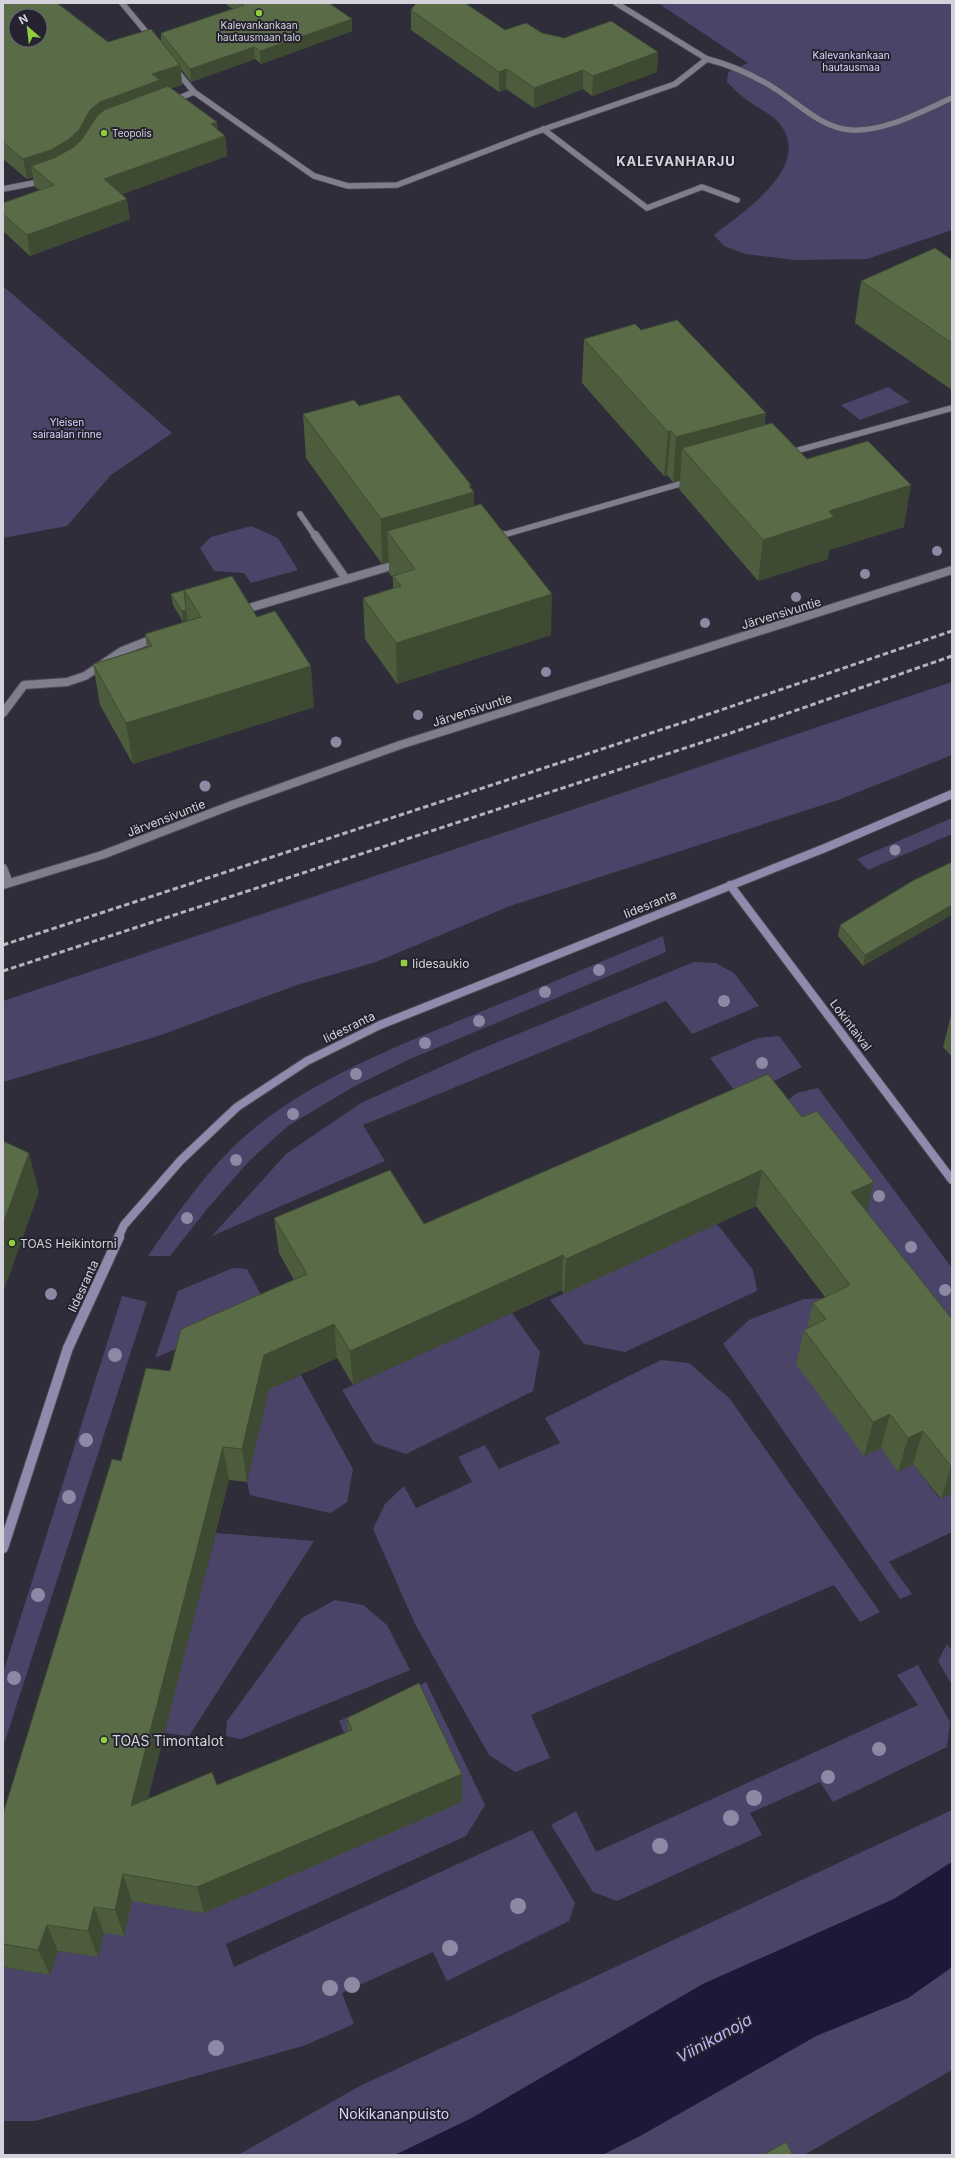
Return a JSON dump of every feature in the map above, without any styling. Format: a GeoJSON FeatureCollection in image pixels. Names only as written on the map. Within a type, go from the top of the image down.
{"type":"FeatureCollection","features":[{"type":"Feature","properties":{"kind":"main road","name":"Iidesranta"},"geometry":{"type":"LineString","coordinates":[[3,1548],[68,1348],[124,1226],[181,1160],[238,1107],[307,1062],[380,1025],[825,848],[952,794]]}},
{"type":"Feature","properties":{"kind":"main road","name":"Lokintaival"},"geometry":{"type":"LineString","coordinates":[[730,885],[952,1180]]}},
{"type":"Feature","properties":{"kind":"street"},"geometry":{"type":"LineString","coordinates":[[122,3],[158,47]]}},
{"type":"Feature","properties":{"kind":"street"},"geometry":{"type":"LineString","coordinates":[[616,3],[707,59],[744,71],[825,122],[840,128],[853,130],[875,127],[952,98]]}},
{"type":"Feature","properties":{"kind":"street"},"geometry":{"type":"LineString","coordinates":[[172,65],[194,92],[314,176],[348,186],[397,186],[543,129],[675,84],[707,59]]}},
{"type":"Feature","properties":{"kind":"street"},"geometry":{"type":"LineString","coordinates":[[167,103],[194,92]]}},
{"type":"Feature","properties":{"kind":"street"},"geometry":{"type":"LineString","coordinates":[[543,129],[647,208],[702,187],[737,200]]}},
{"type":"Feature","properties":{"kind":"street"},"geometry":{"type":"LineString","coordinates":[[3,189],[34,183],[46,177]]}},
{"type":"Feature","properties":{"kind":"street"},"geometry":{"type":"LineString","coordinates":[[781,455],[952,408]]}},
{"type":"Feature","properties":{"kind":"street"},"geometry":{"type":"LineString","coordinates":[[490,538],[695,480]]}},
{"type":"Feature","properties":{"kind":"street"},"geometry":{"type":"LineString","coordinates":[[300,514],[346,579]]}},
{"type":"Feature","properties":{"kind":"street"},"geometry":{"type":"LineString","coordinates":[[236,611],[407,562]]}},
{"type":"Feature","properties":{"kind":"street","name":"Järvensivuntie"},"geometry":{"type":"LineString","coordinates":[[6,884],[102,855],[232,804],[400,745],[952,570]]}},
{"type":"Feature","properties":{"kind":"street"},"geometry":{"type":"LineString","coordinates":[[4,710],[24,685],[67,682],[85,676],[122,651],[162,635]]}},
{"type":"Feature","properties":{"kind":"street"},"geometry":{"type":"LineString","coordinates":[[3,868],[6,884]]}},
{"type":"Feature","properties":{"kind":"green space","name":"Kalevankankaan hautausmaa"},"geometry":{"type":"Polygon","coordinates":[[[658,3],[952,3],[952,230],[867,259],[796,260],[745,254],[724,246],[714,235],[741,214],[770,187],[781,172],[788,157],[788,140],[777,120],[744,98],[727,82],[728,72],[748,63],[658,3]]]}},
{"type":"Feature","properties":{"kind":"green space","name":"Yleisen sairaalan rinne"},"geometry":{"type":"Polygon","coordinates":[[[3,286],[172,433],[111,475],[67,526],[3,538],[3,286]]]}},
{"type":"Feature","properties":{"kind":"green space"},"geometry":{"type":"Polygon","coordinates":[[[888,387],[910,402],[860,420],[841,405],[888,387]]]}},
{"type":"Feature","properties":{"kind":"green space"},"geometry":{"type":"Polygon","coordinates":[[[251,526],[278,538],[298,570],[251,583],[244,573],[214,571],[200,548],[211,537],[251,526]]]}},
{"type":"Feature","properties":{"kind":"green space"},"geometry":{"type":"Polygon","coordinates":[[[952,682],[952,755],[838,800],[510,906],[376,962],[297,985],[158,1036],[3,1082],[3,1001],[952,682]]]}},
{"type":"Feature","properties":{"kind":"green space"},"geometry":{"type":"Polygon","coordinates":[[[952,818],[952,834],[868,870],[857,859],[952,818]]]}},
{"type":"Feature","properties":{"kind":"green space"},"geometry":{"type":"Polygon","coordinates":[[[663,936],[666,952],[410,1059],[353,1087],[288,1126],[249,1161],[207,1209],[170,1256],[148,1256],[187,1200],[232,1148],[257,1126],[315,1087],[378,1055],[410,1041],[663,936]]]}},
{"type":"Feature","properties":{"kind":"green space"},"geometry":{"type":"Polygon","coordinates":[[[694,962],[716,963],[734,973],[759,1006],[692,1034],[666,1001],[363,1125],[385,1161],[212,1236],[286,1154],[361,1103],[476,1051],[694,962]]]}},
{"type":"Feature","properties":{"kind":"green space"},"geometry":{"type":"Polygon","coordinates":[[[779,1036],[802,1067],[740,1098],[710,1058],[758,1038],[779,1036]]]}},
{"type":"Feature","properties":{"kind":"green space"},"geometry":{"type":"Polygon","coordinates":[[[818,1088],[952,1268],[952,1331],[780,1107],[797,1093],[818,1088]]]}},
{"type":"Feature","properties":{"kind":"green space"},"geometry":{"type":"Polygon","coordinates":[[[717,1224],[753,1270],[757,1291],[625,1352],[584,1344],[550,1300],[717,1224]]]}},
{"type":"Feature","properties":{"kind":"green space"},"geometry":{"type":"Polygon","coordinates":[[[233,1268],[247,1269],[268,1308],[155,1358],[178,1291],[233,1268]]]}},
{"type":"Feature","properties":{"kind":"green space"},"geometry":{"type":"Polygon","coordinates":[[[122,1296],[147,1302],[3,1747],[3,1673],[122,1296]]]}},
{"type":"Feature","properties":{"kind":"green space"},"geometry":{"type":"Polygon","coordinates":[[[831,1298],[864,1456],[881,1448],[898,1471],[913,1464],[940,1499],[952,1493],[952,1532],[889,1562],[912,1594],[900,1599],[723,1344],[749,1320],[804,1299],[831,1298]]]}},
{"type":"Feature","properties":{"kind":"green space"},"geometry":{"type":"Polygon","coordinates":[[[512,1313],[540,1352],[533,1391],[406,1454],[374,1443],[342,1390],[512,1313]]]}},
{"type":"Feature","properties":{"kind":"green space"},"geometry":{"type":"Polygon","coordinates":[[[661,1360],[689,1363],[730,1399],[880,1612],[860,1622],[834,1585],[531,1715],[550,1758],[515,1772],[489,1755],[415,1624],[373,1529],[385,1504],[404,1486],[416,1508],[472,1482],[458,1457],[485,1445],[499,1469],[560,1443],[545,1418],[661,1360]]]}},
{"type":"Feature","properties":{"kind":"green space"},"geometry":{"type":"Polygon","coordinates":[[[301,1375],[353,1469],[347,1502],[330,1513],[250,1495],[247,1482],[269,1389],[301,1375]]]}},
{"type":"Feature","properties":{"kind":"green space"},"geometry":{"type":"Polygon","coordinates":[[[216,1533],[314,1541],[189,1736],[164,1733],[216,1533]]]}},
{"type":"Feature","properties":{"kind":"green space"},"geometry":{"type":"Polygon","coordinates":[[[335,1600],[363,1605],[387,1625],[410,1670],[241,1739],[226,1736],[227,1721],[302,1618],[335,1600]]]}},
{"type":"Feature","properties":{"kind":"green space"},"geometry":{"type":"Polygon","coordinates":[[[947,1644],[952,1650],[952,1685],[938,1661],[947,1644]]]}},
{"type":"Feature","properties":{"kind":"green space"},"geometry":{"type":"Polygon","coordinates":[[[918,1665],[950,1722],[947,1747],[833,1802],[820,1782],[750,1813],[762,1835],[617,1901],[593,1892],[551,1825],[576,1811],[596,1852],[918,1705],[897,1675],[918,1665]]]}},
{"type":"Feature","properties":{"kind":"green space"},"geometry":{"type":"Polygon","coordinates":[[[426,1682],[485,1805],[466,1836],[226,1944],[234,1967],[532,1830],[575,1903],[569,1921],[447,1981],[433,1952],[342,1993],[354,2024],[303,2046],[35,2121],[3,2121],[3,1967],[50,1975],[58,1951],[98,1957],[104,1933],[132,1901],[205,1913],[350,1747],[339,1721],[426,1682]]]}},
{"type":"Feature","properties":{"kind":"green space","name":"Nokikananpuisto"},"geometry":{"type":"Polygon","coordinates":[[[952,1810],[952,1862],[894,1899],[703,1984],[472,2118],[395,2155],[238,2155],[358,2087],[952,1810]]]}},
{"type":"Feature","properties":{"kind":"green space"},"geometry":{"type":"Polygon","coordinates":[[[952,1967],[952,2070],[804,2155],[602,2155],[640,2136],[816,2036],[908,1998],[952,1967]]]}},
{"type":"Feature","properties":{"kind":"water","name":"Viinikanoja"},"geometry":{"type":"Polygon","coordinates":[[[952,1862],[952,1967],[908,1998],[816,2036],[640,2136],[602,2155],[395,2155],[472,2118],[703,1984],[894,1899],[952,1862]]]}},
{"type":"Feature","properties":{"kind":"building"},"geometry":{"type":"Polygon","coordinates":[[[3,3],[57,3],[108,42],[151,29],[180,65],[152,74],[160,80],[100,102],[90,110],[79,130],[68,140],[51,150],[23,159],[3,142],[3,3]]]}},
{"type":"Feature","properties":{"kind":"building"},"geometry":{"type":"Polygon","coordinates":[[[240,3],[329,3],[352,19],[260,51],[254,47],[190,69],[161,33],[244,5],[240,3]]]}},
{"type":"Feature","properties":{"kind":"building"},"geometry":{"type":"Polygon","coordinates":[[[416,3],[465,3],[505,30],[526,23],[542,33],[564,38],[611,21],[658,52],[593,76],[583,70],[534,88],[507,69],[499,72],[411,10],[416,3]]]}},
{"type":"Feature","properties":{"kind":"building"},"geometry":{"type":"Polygon","coordinates":[[[168,86],[217,122],[211,124],[225,136],[104,179],[127,199],[27,235],[3,214],[3,203],[54,185],[31,166],[54,158],[74,147],[82,139],[97,116],[104,110],[168,86]]]}},
{"type":"Feature","properties":{"kind":"building"},"geometry":{"type":"Polygon","coordinates":[[[935,248],[952,260],[952,343],[861,281],[935,248]]]}},
{"type":"Feature","properties":{"kind":"building"},"geometry":{"type":"Polygon","coordinates":[[[677,320],[766,413],[676,437],[671,431],[668,432],[584,339],[635,324],[641,330],[677,320]]]}},
{"type":"Feature","properties":{"kind":"building"},"geometry":{"type":"Polygon","coordinates":[[[399,395],[471,485],[469,486],[474,492],[381,519],[303,414],[354,400],[359,406],[399,395]]]}},
{"type":"Feature","properties":{"kind":"building"},"geometry":{"type":"Polygon","coordinates":[[[772,423],[807,459],[868,441],[911,485],[829,511],[834,517],[763,540],[682,448],[772,423]]]}},
{"type":"Feature","properties":{"kind":"building"},"geometry":{"type":"Polygon","coordinates":[[[481,504],[552,594],[396,643],[363,598],[401,586],[393,576],[415,569],[387,531],[481,504]]]}},
{"type":"Feature","properties":{"kind":"building"},"geometry":{"type":"Polygon","coordinates":[[[232,576],[257,617],[275,611],[311,666],[126,723],[93,664],[152,646],[145,634],[201,617],[184,590],[232,576]]]}},
{"type":"Feature","properties":{"kind":"building"},"geometry":{"type":"Polygon","coordinates":[[[184,590],[186,610],[182,611],[171,594],[184,590]]]}},
{"type":"Feature","properties":{"kind":"building"},"geometry":{"type":"Polygon","coordinates":[[[952,862],[952,905],[865,955],[840,925],[914,880],[952,862]]]}},
{"type":"Feature","properties":{"kind":"building"},"geometry":{"type":"Polygon","coordinates":[[[768,1074],[802,1117],[817,1111],[874,1182],[851,1192],[952,1319],[952,1466],[923,1431],[908,1438],[890,1414],[873,1422],[804,1330],[826,1319],[813,1303],[850,1285],[762,1170],[566,1259],[563,1255],[350,1351],[334,1324],[264,1355],[242,1449],[223,1447],[131,1806],[212,1772],[217,1785],[352,1730],[347,1718],[419,1683],[462,1774],[197,1887],[123,1874],[115,1910],[94,1907],[88,1931],[47,1925],[38,1950],[3,1944],[3,1814],[112,1459],[121,1461],[146,1368],[170,1371],[181,1329],[307,1274],[274,1218],[390,1170],[424,1224],[768,1074]]]}},
{"type":"Feature","properties":{"kind":"building"},"geometry":{"type":"Polygon","coordinates":[[[3,1141],[29,1153],[3,1224],[3,1141]]]}},
{"type":"Feature","properties":{"kind":"building"},"geometry":{"type":"Polygon","coordinates":[[[786,2142],[793,2155],[763,2155],[786,2142]]]}},
{"type":"Feature","properties":{"kind":"railway"},"geometry":{"type":"LineString","coordinates":[[3,945],[709,714],[952,631]]}},
{"type":"Feature","properties":{"kind":"railway"},"geometry":{"type":"LineString","coordinates":[[3,971],[728,734],[952,656]]}},
{"type":"Feature","properties":{"kind":"place","name":"Kalevankankaan hautausmaan talo"},"geometry":{"type":"Point","coordinates":[259,13]}},
{"type":"Feature","properties":{"kind":"place","name":"Teopolis"},"geometry":{"type":"Point","coordinates":[104,133]}},
{"type":"Feature","properties":{"kind":"place","name":"Iidesaukio"},"geometry":{"type":"Point","coordinates":[404,963]}},
{"type":"Feature","properties":{"kind":"place","name":"TOAS Heikintorni"},"geometry":{"type":"Point","coordinates":[12,1243]}},
{"type":"Feature","properties":{"kind":"place","name":"TOAS Timontalot"},"geometry":{"type":"Point","coordinates":[104,1740]}},
{"type":"Feature","properties":{"kind":"district","name":"KALEVANHARJU"},"geometry":{"type":"Point","coordinates":[676,161]}}]}
